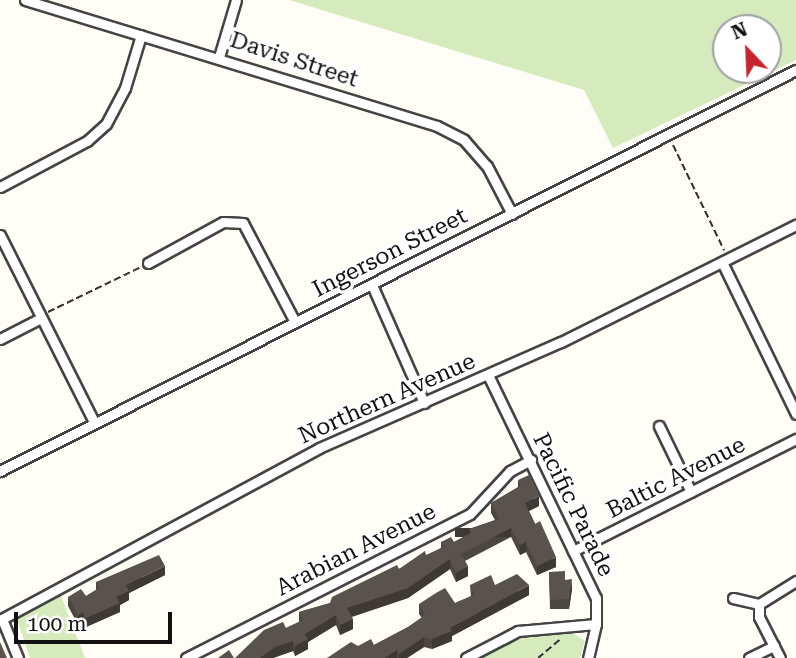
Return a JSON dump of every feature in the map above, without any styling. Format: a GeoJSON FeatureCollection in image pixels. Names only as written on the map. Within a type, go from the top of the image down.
{"type":"FeatureCollection","features":[{"type":"Feature","properties":{"kind":"street","name":"Davis Street"},"geometry":{"type":"LineString","coordinates":[[25,0],[219,57],[437,126],[464,140],[487,166],[512,214]]}},
{"type":"Feature","properties":{"kind":"street"},"geometry":{"type":"LineString","coordinates":[[219,57],[236,0]]}},
{"type":"Feature","properties":{"kind":"street"},"geometry":{"type":"LineString","coordinates":[[0,187],[87,141],[106,124],[125,88],[141,35]]}},
{"type":"Feature","properties":{"kind":"street","name":"Ingerson Street"},"geometry":{"type":"LineString","coordinates":[[0,471],[796,70]]}},
{"type":"Feature","properties":{"kind":"street"},"geometry":{"type":"LineString","coordinates":[[148,263],[223,222],[243,223],[295,322]]}},
{"type":"Feature","properties":{"kind":"street","name":"Northern Avenue"},"geometry":{"type":"LineString","coordinates":[[1,619],[319,448],[488,375],[796,225]]}},
{"type":"Feature","properties":{"kind":"street"},"geometry":{"type":"LineString","coordinates":[[0,235],[94,422]]}},
{"type":"Feature","properties":{"kind":"street"},"geometry":{"type":"LineString","coordinates":[[725,260],[796,414]]}},
{"type":"Feature","properties":{"kind":"street"},"geometry":{"type":"LineString","coordinates":[[372,285],[424,402]]}},
{"type":"Feature","properties":{"kind":"street"},"geometry":{"type":"LineString","coordinates":[[0,339],[41,318]]}},
{"type":"Feature","properties":{"kind":"street","name":"Pacific Parade"},"geometry":{"type":"LineString","coordinates":[[488,375],[596,598],[596,624],[588,658]]}},
{"type":"Feature","properties":{"kind":"street"},"geometry":{"type":"LineString","coordinates":[[659,426],[691,492]]}},
{"type":"Feature","properties":{"kind":"street","name":"Baltic Avenue"},"geometry":{"type":"LineString","coordinates":[[573,551],[796,439]]}},
{"type":"Feature","properties":{"kind":"street","name":"Arabian Avenue"},"geometry":{"type":"LineString","coordinates":[[186,658],[470,514],[510,471],[531,460]]}},
{"type":"Feature","properties":{"kind":"street"},"geometry":{"type":"LineString","coordinates":[[733,598],[759,604],[796,581]]}},
{"type":"Feature","properties":{"kind":"street"},"geometry":{"type":"LineString","coordinates":[[759,604],[759,617],[780,658]]}},
{"type":"Feature","properties":{"kind":"street"},"geometry":{"type":"LineString","coordinates":[[1,619],[18,658]]}},
{"type":"Feature","properties":{"kind":"street"},"geometry":{"type":"LineString","coordinates":[[466,658],[518,631],[596,624]]}},
{"type":"Feature","properties":{"kind":"street"},"geometry":{"type":"LineString","coordinates":[[749,658],[774,646]]}},
{"type":"Feature","properties":{"kind":"path"},"geometry":{"type":"LineString","coordinates":[[668,135],[725,260]]}},
{"type":"Feature","properties":{"kind":"path"},"geometry":{"type":"LineString","coordinates":[[41,318],[148,263]]}},
{"type":"Feature","properties":{"kind":"path"},"geometry":{"type":"LineString","coordinates":[[538,658],[557,645],[565,626]]}},
{"type":"Feature","properties":{"kind":"green space"},"geometry":{"type":"Polygon","coordinates":[[[289,0],[796,0],[796,60],[782,67],[782,14],[712,14],[712,84],[746,84],[613,148],[584,90],[289,0]]]}},
{"type":"Feature","properties":{"kind":"green space"},"geometry":{"type":"Polygon","coordinates":[[[60,593],[85,658],[30,658],[17,620],[60,593]]]}},
{"type":"Feature","properties":{"kind":"green space"},"geometry":{"type":"Polygon","coordinates":[[[572,632],[585,641],[580,658],[481,658],[533,633],[572,632]]]}},
{"type":"Feature","properties":{"kind":"building"},"geometry":{"type":"Polygon","coordinates":[[[529,475],[539,496],[525,503],[535,524],[540,521],[556,557],[537,566],[526,542],[520,545],[511,528],[461,554],[468,566],[456,573],[450,559],[408,588],[347,608],[353,619],[340,625],[336,615],[305,634],[308,639],[295,646],[293,641],[275,647],[260,658],[235,658],[264,630],[283,622],[286,628],[303,620],[299,612],[330,603],[332,597],[397,565],[399,569],[425,551],[426,555],[444,547],[441,542],[451,537],[454,542],[471,533],[469,529],[499,519],[491,503],[521,486],[518,480],[529,475]]]}},
{"type":"Feature","properties":{"kind":"building"},"geometry":{"type":"Polygon","coordinates":[[[159,555],[165,566],[126,585],[129,591],[116,597],[120,603],[86,618],[83,612],[78,615],[68,597],[81,589],[86,596],[99,588],[96,582],[159,555]]]}},
{"type":"Feature","properties":{"kind":"building"},"geometry":{"type":"Polygon","coordinates":[[[565,571],[565,580],[572,579],[569,599],[550,600],[549,572],[565,571]]]}},
{"type":"Feature","properties":{"kind":"building"},"geometry":{"type":"Polygon","coordinates":[[[517,574],[529,585],[450,628],[452,631],[432,639],[424,637],[399,654],[397,650],[384,658],[327,658],[351,642],[358,646],[371,639],[374,645],[408,627],[425,615],[419,604],[445,588],[455,603],[475,595],[470,585],[491,575],[495,585],[517,574]]]}},
{"type":"Feature","properties":{"kind":"building"},"geometry":{"type":"Polygon","coordinates":[[[0,642],[7,658],[0,658],[0,642]]]}},
{"type":"Feature","properties":{"kind":"building"},"geometry":{"type":"Polygon","coordinates":[[[229,650],[234,658],[218,658],[229,650]]]}}]}
